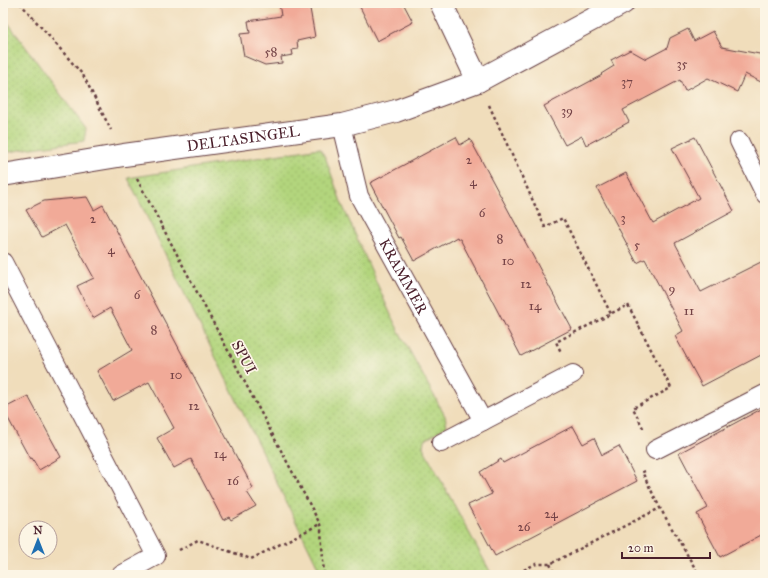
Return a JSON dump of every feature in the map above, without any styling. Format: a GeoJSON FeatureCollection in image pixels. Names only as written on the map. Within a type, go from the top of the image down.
{"type":"FeatureCollection","features":[{"type":"Feature","properties":{"kind":"street"},"geometry":{"type":"LineString","coordinates":[[441,3],[478,81]]}},
{"type":"Feature","properties":{"kind":"street","name":"DELTASINGEL"},"geometry":{"type":"LineString","coordinates":[[3,175],[124,155],[342,125],[396,111],[478,81],[623,3]]}},
{"type":"Feature","properties":{"kind":"lane","name":"KRAMMER"},"geometry":{"type":"LineString","coordinates":[[342,125],[359,196],[483,421]]}},
{"type":"Feature","properties":{"kind":"lane"},"geometry":{"type":"LineString","coordinates":[[739,141],[765,194]]}},
{"type":"Feature","properties":{"kind":"lane"},"geometry":{"type":"LineString","coordinates":[[3,262],[156,556],[121,575]]}},
{"type":"Feature","properties":{"kind":"lane"},"geometry":{"type":"LineString","coordinates":[[441,443],[573,374]]}},
{"type":"Feature","properties":{"kind":"lane"},"geometry":{"type":"LineString","coordinates":[[655,450],[765,394]]}},
{"type":"Feature","properties":{"kind":"path","name":"SPUI"},"geometry":{"type":"LineString","coordinates":[[20,3],[83,75],[320,524],[324,575]]}},
{"type":"Feature","properties":{"kind":"path"},"geometry":{"type":"LineString","coordinates":[[478,81],[545,226],[563,218],[611,314]]}},
{"type":"Feature","properties":{"kind":"path"},"geometry":{"type":"LineString","coordinates":[[573,374],[556,342],[628,305],[671,388],[633,408],[662,462],[642,472],[660,508],[699,575]]}},
{"type":"Feature","properties":{"kind":"path"},"geometry":{"type":"LineString","coordinates":[[513,575],[536,564],[550,564],[660,508]]}},
{"type":"Feature","properties":{"kind":"path"},"geometry":{"type":"LineString","coordinates":[[156,556],[171,554],[198,540],[251,559],[320,524]]}},
{"type":"Feature","properties":{"kind":"path"},"geometry":{"type":"LineString","coordinates":[[550,564],[556,575]]}},
{"type":"Feature","properties":{"kind":"path"},"geometry":{"type":"LineString","coordinates":[[758,575],[763,573],[765,570]]}},
{"type":"Feature","properties":{"kind":"green space"},"geometry":{"type":"Polygon","coordinates":[[[3,16],[86,129],[84,141],[3,153],[3,16]]]}},
{"type":"Feature","properties":{"kind":"green space"},"geometry":{"type":"Polygon","coordinates":[[[320,148],[326,159],[341,202],[394,322],[445,416],[447,426],[424,440],[423,447],[492,575],[317,575],[318,567],[128,178],[320,148]]]}},
{"type":"Feature","properties":{"kind":"building"},"geometry":{"type":"Polygon","coordinates":[[[279,3],[309,3],[315,37],[297,41],[298,49],[292,50],[293,55],[281,57],[282,63],[265,65],[244,56],[240,34],[250,33],[248,21],[281,16],[279,3]]]}},
{"type":"Feature","properties":{"kind":"building"},"geometry":{"type":"Polygon","coordinates":[[[358,3],[403,3],[413,22],[377,41],[358,3]]]}},
{"type":"Feature","properties":{"kind":"building"},"geometry":{"type":"Polygon","coordinates":[[[688,29],[694,41],[713,31],[722,47],[765,55],[765,84],[745,74],[737,92],[708,78],[685,91],[680,80],[623,110],[629,122],[586,145],[582,136],[565,145],[544,106],[602,75],[601,74],[614,66],[611,60],[630,50],[646,59],[667,48],[670,38],[688,29]]]}},
{"type":"Feature","properties":{"kind":"building"},"geometry":{"type":"Polygon","coordinates":[[[456,137],[460,145],[470,139],[572,329],[521,356],[460,239],[457,237],[414,261],[401,237],[399,238],[370,183],[456,137]]]}},
{"type":"Feature","properties":{"kind":"building"},"geometry":{"type":"Polygon","coordinates":[[[695,137],[734,211],[675,243],[701,292],[765,260],[765,353],[702,386],[675,336],[683,331],[671,308],[645,259],[637,263],[597,188],[626,173],[653,223],[699,198],[672,148],[695,137]]]}},
{"type":"Feature","properties":{"kind":"building"},"geometry":{"type":"Polygon","coordinates":[[[87,197],[94,210],[103,205],[253,488],[247,492],[256,506],[231,520],[229,517],[223,520],[191,459],[174,468],[157,438],[174,428],[149,382],[113,401],[97,371],[132,350],[110,308],[93,318],[77,286],[94,278],[65,225],[42,237],[26,210],[44,201],[87,197]]]}},
{"type":"Feature","properties":{"kind":"building"},"geometry":{"type":"Polygon","coordinates":[[[28,396],[61,457],[39,470],[32,458],[30,459],[3,409],[28,396]]]}},
{"type":"Feature","properties":{"kind":"building"},"geometry":{"type":"Polygon","coordinates":[[[765,407],[765,533],[720,557],[697,514],[708,508],[679,453],[765,407]]]}},
{"type":"Feature","properties":{"kind":"building"},"geometry":{"type":"Polygon","coordinates":[[[573,426],[583,444],[594,438],[602,455],[619,446],[637,481],[495,556],[468,505],[492,494],[480,472],[501,459],[503,463],[573,426]]]}}]}
